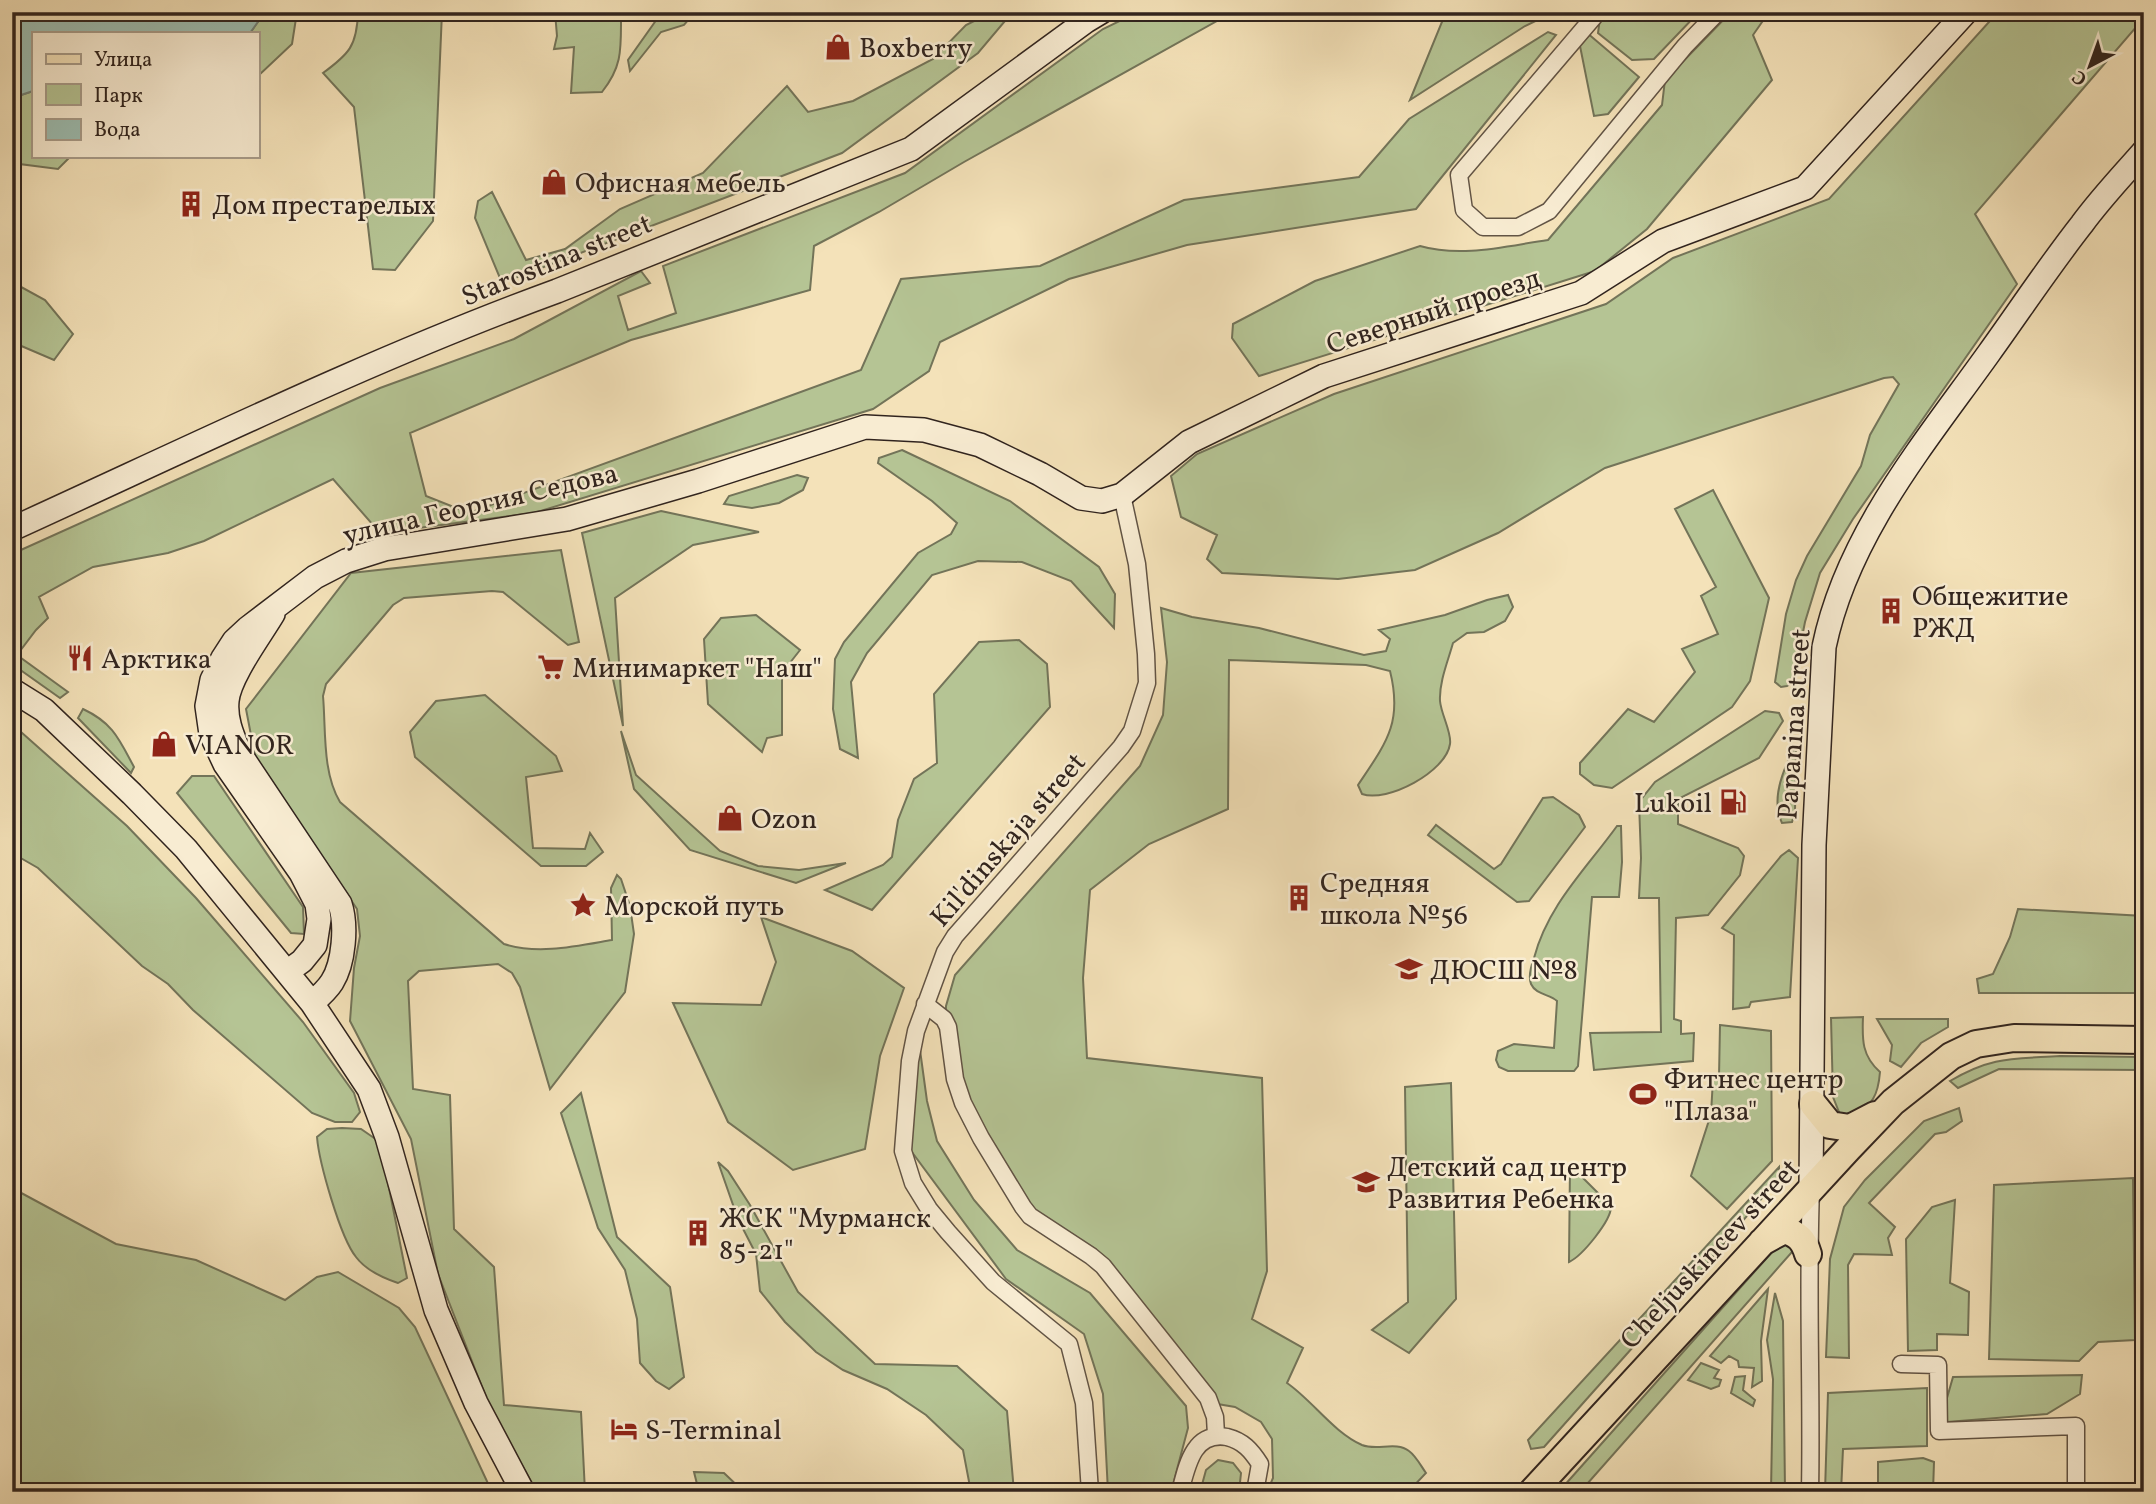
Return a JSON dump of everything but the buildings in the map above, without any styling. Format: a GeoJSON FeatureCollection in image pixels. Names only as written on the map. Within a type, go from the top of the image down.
{"type":"FeatureCollection","features":[{"type":"Feature","properties":{"kind":"main road","name":"Cheljuskincev street"},"geometry":{"type":"LineString","coordinates":[[1532,1492],[1894,1102],[1951,1056],[1976,1044],[2014,1038],[2144,1040]]}},
{"type":"Feature","properties":{"kind":"main road"},"geometry":{"type":"LineString","coordinates":[[1813,1104],[1830,1125],[1850,1128],[1872,1118],[1894,1102]]}},
{"type":"Feature","properties":{"kind":"main road"},"geometry":{"type":"LineString","coordinates":[[1761,1243],[1784,1230],[1795,1234],[1804,1242],[1808,1254]]}},
{"type":"Feature","properties":{"kind":"street","name":"Starostina street"},"geometry":{"type":"LineString","coordinates":[[12,529],[372,366],[505,310],[911,149],[1101,12]]}},
{"type":"Feature","properties":{"kind":"street"},"geometry":{"type":"LineString","coordinates":[[1598,12],[1460,175],[1464,209],[1483,227],[1518,227],[1549,211],[1685,46],[1718,12]]}},
{"type":"Feature","properties":{"kind":"street","name":"Северный проезд"},"geometry":{"type":"LineString","coordinates":[[1122,495],[1189,442],[1324,376],[1581,293],[1662,241],[1805,188],[1966,12]]}},
{"type":"Feature","properties":{"kind":"street","name":"Papanina street"},"geometry":{"type":"LineString","coordinates":[[1811,1189],[1814,845],[1824,647],[1830,616],[1875,517],[1908,464],[2076,232],[2142,154]]}},
{"type":"Feature","properties":{"kind":"street","name":"улица Георгия Седова"},"geometry":{"type":"LineString","coordinates":[[287,972],[302,961],[315,944],[319,919],[317,904],[301,873],[225,764],[211,734],[207,713],[212,680],[223,658],[247,628],[315,577],[346,561],[371,553],[567,520],[865,427],[924,430],[980,445],[1040,474],[1081,498],[1102,500],[1122,495]]}},
{"type":"Feature","properties":{"kind":"street","name":"Kil'dinskaja street"},"geometry":{"type":"LineString","coordinates":[[1090,1492],[1084,1403],[1069,1343],[993,1282],[942,1224],[913,1183],[903,1151],[909,1061],[925,1004],[944,952],[1132,731],[1147,683],[1146,654],[1137,564],[1122,495]]}},
{"type":"Feature","properties":{"kind":"street","name":"улица Георгия Седова"},"geometry":{"type":"LineString","coordinates":[[277,606],[229,692],[227,712],[231,733],[240,754],[340,904],[344,915],[344,937],[337,974],[331,985],[312,1003]]}},
{"type":"Feature","properties":{"kind":"street"},"geometry":{"type":"LineString","coordinates":[[12,690],[44,710],[186,849],[312,1003],[369,1090],[387,1137],[436,1310],[476,1403],[523,1492]]}},
{"type":"Feature","properties":{"kind":"street"},"geometry":{"type":"LineString","coordinates":[[925,1004],[944,1019],[948,1027],[956,1079],[963,1103],[1023,1207],[1030,1216],[1103,1266],[1208,1398],[1215,1417],[1216,1435]]}},
{"type":"Feature","properties":{"kind":"street"},"geometry":{"type":"LineString","coordinates":[[1810,1492],[1812,1387],[1808,1254],[1811,1189]]}},
{"type":"Feature","properties":{"kind":"street"},"geometry":{"type":"LineString","coordinates":[[1901,1364],[1938,1365],[1939,1431],[2076,1426],[2076,1492]]}},
{"type":"Feature","properties":{"kind":"street"},"geometry":{"type":"LineString","coordinates":[[1180,1492],[1194,1452],[1203,1439],[1216,1435],[1236,1439],[1251,1449],[1260,1464],[1255,1492]]}},
{"type":"Feature","properties":{"kind":"green space"},"geometry":{"type":"Polygon","coordinates":[[[265,12],[297,12],[292,44],[259,75],[259,32],[251,32],[265,12]]]}},
{"type":"Feature","properties":{"kind":"green space"},"geometry":{"type":"Polygon","coordinates":[[[358,12],[442,12],[433,221],[395,270],[373,269],[354,107],[323,73],[350,48],[356,33],[358,12]]]}},
{"type":"Feature","properties":{"kind":"green space"},"geometry":{"type":"Polygon","coordinates":[[[555,12],[627,12],[621,19],[617,66],[602,92],[571,93],[574,47],[554,49],[557,36],[555,12]]]}},
{"type":"Feature","properties":{"kind":"green space"},"geometry":{"type":"Polygon","coordinates":[[[662,12],[695,12],[684,25],[661,32],[630,71],[628,60],[662,12]]]}},
{"type":"Feature","properties":{"kind":"green space"},"geometry":{"type":"Polygon","coordinates":[[[992,12],[998,12],[1005,21],[978,53],[842,153],[502,283],[475,218],[478,201],[492,192],[526,260],[565,249],[620,209],[703,173],[787,86],[808,112],[853,101],[933,59],[966,25],[992,12]]]}},
{"type":"Feature","properties":{"kind":"green space"},"geometry":{"type":"Polygon","coordinates":[[[1138,12],[1233,12],[814,246],[810,290],[631,340],[410,433],[426,496],[469,513],[861,370],[901,279],[1040,266],[1184,200],[1359,177],[1409,119],[1548,32],[1556,35],[1416,209],[1187,245],[1069,279],[940,342],[929,371],[873,409],[534,513],[380,533],[333,479],[204,541],[168,553],[93,567],[39,597],[48,618],[17,655],[68,692],[60,698],[12,664],[12,643],[17,634],[12,634],[12,554],[380,388],[514,339],[641,271],[650,283],[618,296],[628,330],[676,313],[663,266],[905,173],[1103,29],[1138,12]]]}},
{"type":"Feature","properties":{"kind":"green space"},"geometry":{"type":"Polygon","coordinates":[[[1446,12],[1554,12],[1525,26],[1410,100],[1446,12]]]}},
{"type":"Feature","properties":{"kind":"green space"},"geometry":{"type":"Polygon","coordinates":[[[1604,12],[1699,12],[1654,59],[1632,60],[1598,33],[1600,18],[1604,12]]]}},
{"type":"Feature","properties":{"kind":"green space"},"geometry":{"type":"Polygon","coordinates":[[[1731,12],[1769,12],[1753,35],[1772,80],[1647,229],[1595,271],[1259,376],[1232,338],[1233,324],[1315,281],[1420,246],[1468,251],[1548,240],[1662,105],[1665,80],[1731,12]]]}},
{"type":"Feature","properties":{"kind":"green space"},"geometry":{"type":"Polygon","coordinates":[[[1998,12],[2144,12],[2144,18],[1975,214],[2017,284],[1853,519],[1820,573],[1805,622],[1793,682],[1781,687],[1775,682],[1786,614],[1796,580],[1807,556],[1861,466],[1870,435],[1899,384],[1893,377],[1605,468],[1498,533],[1415,570],[1338,579],[1222,573],[1207,559],[1217,535],[1181,517],[1171,476],[1197,454],[1334,394],[1606,304],[1673,258],[1829,199],[1998,12]]]}},
{"type":"Feature","properties":{"kind":"green space"},"geometry":{"type":"Polygon","coordinates":[[[1586,32],[1639,77],[1608,114],[1594,116],[1579,41],[1586,32]]]}},
{"type":"Feature","properties":{"kind":"green space"},"geometry":{"type":"Polygon","coordinates":[[[32,91],[32,158],[69,158],[58,169],[12,163],[12,98],[32,91]]]}},
{"type":"Feature","properties":{"kind":"green space"},"geometry":{"type":"Polygon","coordinates":[[[12,282],[45,300],[73,334],[54,360],[12,342],[12,282]]]}},
{"type":"Feature","properties":{"kind":"green space"},"geometry":{"type":"Polygon","coordinates":[[[902,450],[1010,501],[1099,567],[1115,594],[1114,628],[1071,581],[1022,562],[978,561],[932,575],[867,653],[851,682],[858,758],[840,749],[833,709],[835,659],[844,642],[918,553],[951,534],[957,523],[932,501],[878,463],[879,458],[902,450]]]}},
{"type":"Feature","properties":{"kind":"green space"},"geometry":{"type":"Polygon","coordinates":[[[797,475],[808,478],[803,490],[779,503],[752,508],[724,504],[729,496],[797,475]]]}},
{"type":"Feature","properties":{"kind":"green space"},"geometry":{"type":"Polygon","coordinates":[[[1713,490],[1769,598],[1750,681],[1732,707],[1612,788],[1594,785],[1580,774],[1580,763],[1628,709],[1654,722],[1695,672],[1682,649],[1718,634],[1701,596],[1716,587],[1675,509],[1713,490]]]}},
{"type":"Feature","properties":{"kind":"green space"},"geometry":{"type":"Polygon","coordinates":[[[661,511],[759,532],[693,545],[615,598],[623,726],[582,533],[661,511]]]}},
{"type":"Feature","properties":{"kind":"green space"},"geometry":{"type":"Polygon","coordinates":[[[561,550],[579,642],[568,645],[503,592],[404,598],[393,605],[326,684],[323,696],[330,777],[340,802],[504,944],[544,949],[612,940],[611,888],[617,875],[621,879],[630,906],[634,934],[625,992],[550,1089],[520,987],[512,973],[498,964],[419,971],[408,981],[413,1089],[450,1095],[454,1229],[494,1267],[504,1405],[581,1412],[585,1492],[537,1492],[491,1410],[438,1274],[411,1139],[350,1021],[354,968],[360,936],[357,909],[255,756],[246,709],[351,573],[561,550]]]}},
{"type":"Feature","properties":{"kind":"green space"},"geometry":{"type":"Polygon","coordinates":[[[1508,595],[1513,607],[1505,621],[1484,632],[1467,633],[1453,643],[1440,694],[1450,740],[1446,755],[1438,765],[1414,783],[1386,794],[1362,794],[1358,785],[1384,744],[1393,719],[1394,689],[1390,671],[1366,665],[1229,660],[1228,809],[1149,844],[1090,890],[1083,978],[1087,1058],[1262,1078],[1267,1271],[1252,1319],[1303,1348],[1287,1383],[1332,1424],[1368,1447],[1404,1448],[1414,1456],[1426,1473],[1408,1492],[1267,1492],[1273,1478],[1272,1439],[1261,1422],[1235,1407],[1206,1402],[1113,1276],[1036,1227],[996,1173],[964,1123],[945,1042],[946,1006],[955,975],[1140,766],[1163,715],[1167,662],[1161,608],[1192,617],[1259,628],[1364,655],[1386,651],[1390,639],[1379,630],[1445,615],[1508,595]]]}},
{"type":"Feature","properties":{"kind":"green space"},"geometry":{"type":"Polygon","coordinates":[[[756,615],[800,650],[782,673],[782,735],[767,738],[762,752],[708,704],[704,639],[721,618],[756,615]]]}},
{"type":"Feature","properties":{"kind":"green space"},"geometry":{"type":"Polygon","coordinates":[[[1019,640],[1047,664],[1050,707],[872,910],[825,890],[883,865],[892,857],[898,820],[914,779],[937,763],[934,694],[979,642],[1019,640]]]}},
{"type":"Feature","properties":{"kind":"green space"},"geometry":{"type":"Polygon","coordinates":[[[485,695],[556,756],[562,771],[526,777],[533,848],[585,849],[590,833],[603,852],[586,866],[541,866],[415,757],[410,732],[436,701],[485,695]]]}},
{"type":"Feature","properties":{"kind":"green space"},"geometry":{"type":"Polygon","coordinates":[[[83,709],[102,720],[114,733],[134,767],[131,773],[78,718],[83,709]]]}},
{"type":"Feature","properties":{"kind":"green space"},"geometry":{"type":"Polygon","coordinates":[[[1765,711],[1779,713],[1783,721],[1759,758],[1678,799],[1678,824],[1738,848],[1744,856],[1740,875],[1708,915],[1676,918],[1674,1019],[1681,1021],[1681,1034],[1694,1033],[1693,1061],[1594,1070],[1590,1033],[1661,1032],[1659,898],[1639,898],[1639,802],[1655,782],[1765,711]]]}},
{"type":"Feature","properties":{"kind":"green space"},"geometry":{"type":"Polygon","coordinates":[[[12,724],[127,826],[196,898],[303,1022],[354,1093],[360,1112],[352,1122],[335,1122],[312,1113],[193,1010],[168,984],[142,966],[38,868],[12,853],[12,724]]]}},
{"type":"Feature","properties":{"kind":"green space"},"geometry":{"type":"Polygon","coordinates":[[[621,731],[636,775],[720,851],[758,866],[799,870],[846,863],[796,883],[690,850],[634,789],[621,731]]]}},
{"type":"Feature","properties":{"kind":"green space"},"geometry":{"type":"Polygon","coordinates":[[[1796,746],[1795,812],[1792,822],[1782,823],[1777,803],[1778,793],[1783,773],[1796,746]]]}},
{"type":"Feature","properties":{"kind":"green space"},"geometry":{"type":"Polygon","coordinates":[[[192,776],[214,776],[303,907],[304,934],[291,933],[177,793],[192,776]]]}},
{"type":"Feature","properties":{"kind":"green space"},"geometry":{"type":"Polygon","coordinates":[[[1553,797],[1579,815],[1585,827],[1529,901],[1517,902],[1428,835],[1436,825],[1494,869],[1501,864],[1543,798],[1553,797]]]}},
{"type":"Feature","properties":{"kind":"green space"},"geometry":{"type":"Polygon","coordinates":[[[1617,826],[1621,826],[1619,897],[1592,897],[1578,1066],[1574,1071],[1508,1071],[1499,1067],[1496,1060],[1498,1051],[1514,1044],[1554,1048],[1557,1001],[1533,988],[1530,971],[1540,939],[1558,904],[1617,826]]]}},
{"type":"Feature","properties":{"kind":"green space"},"geometry":{"type":"Polygon","coordinates":[[[1789,850],[1798,858],[1790,997],[1751,1002],[1749,1007],[1733,1009],[1734,935],[1722,928],[1781,856],[1789,850]]]}},
{"type":"Feature","properties":{"kind":"green space"},"geometry":{"type":"Polygon","coordinates":[[[2018,909],[2144,916],[2144,993],[1979,993],[1977,979],[1993,974],[2010,937],[2018,909]]]}},
{"type":"Feature","properties":{"kind":"green space"},"geometry":{"type":"Polygon","coordinates":[[[761,917],[852,951],[904,988],[880,1056],[865,1149],[793,1170],[728,1122],[673,1003],[761,1005],[776,962],[761,917]]]}},
{"type":"Feature","properties":{"kind":"green space"},"geometry":{"type":"Polygon","coordinates":[[[1863,1017],[1866,1054],[1880,1072],[1878,1088],[1873,1099],[1860,1113],[1853,1118],[1841,1117],[1833,1097],[1831,1018],[1863,1017]]]}},
{"type":"Feature","properties":{"kind":"green space"},"geometry":{"type":"Polygon","coordinates":[[[1877,1019],[1948,1019],[1948,1027],[1921,1043],[1901,1067],[1890,1061],[1892,1045],[1877,1019]]]}},
{"type":"Feature","properties":{"kind":"green space"},"geometry":{"type":"Polygon","coordinates":[[[1720,1025],[1771,1031],[1772,1161],[1727,1209],[1691,1176],[1711,1114],[1713,1079],[1719,1077],[1720,1025]]]}},
{"type":"Feature","properties":{"kind":"green space"},"geometry":{"type":"Polygon","coordinates":[[[920,1050],[927,1101],[937,1141],[974,1200],[1017,1250],[1090,1293],[1186,1406],[1188,1428],[1171,1492],[1108,1492],[1103,1394],[1084,1334],[1006,1279],[903,1140],[920,1050]]]}},
{"type":"Feature","properties":{"kind":"green space"},"geometry":{"type":"Polygon","coordinates":[[[2060,1056],[2144,1057],[2144,1070],[1999,1069],[1958,1088],[1950,1081],[1978,1067],[2003,1060],[2060,1056]]]}},
{"type":"Feature","properties":{"kind":"green space"},"geometry":{"type":"Polygon","coordinates":[[[1451,1083],[1456,1299],[1409,1353],[1372,1330],[1408,1302],[1405,1087],[1451,1083]]]}},
{"type":"Feature","properties":{"kind":"green space"},"geometry":{"type":"Polygon","coordinates":[[[581,1093],[617,1237],[670,1287],[684,1377],[669,1389],[656,1381],[640,1363],[637,1319],[625,1270],[598,1228],[561,1113],[581,1093]]]}},
{"type":"Feature","properties":{"kind":"green space"},"geometry":{"type":"Polygon","coordinates":[[[1959,1108],[1962,1121],[1946,1132],[1935,1134],[1869,1203],[1895,1227],[1888,1238],[1892,1255],[1854,1254],[1848,1265],[1849,1358],[1826,1357],[1830,1259],[1844,1207],[1865,1180],[1924,1121],[1959,1108]]]}},
{"type":"Feature","properties":{"kind":"green space"},"geometry":{"type":"Polygon","coordinates":[[[327,1129],[361,1129],[377,1140],[407,1278],[398,1283],[375,1273],[356,1257],[337,1217],[317,1137],[327,1129]]]}},
{"type":"Feature","properties":{"kind":"green space"},"geometry":{"type":"Polygon","coordinates":[[[718,1162],[728,1171],[750,1205],[798,1292],[875,1364],[957,1366],[1007,1411],[1014,1492],[971,1492],[963,1450],[926,1415],[887,1389],[843,1370],[816,1352],[785,1322],[760,1291],[756,1254],[738,1219],[718,1162]]]}},
{"type":"Feature","properties":{"kind":"green space"},"geometry":{"type":"Polygon","coordinates":[[[1570,1165],[1611,1206],[1607,1220],[1595,1237],[1569,1262],[1570,1165]]]}},
{"type":"Feature","properties":{"kind":"green space"},"geometry":{"type":"Polygon","coordinates":[[[1779,1167],[1779,1178],[1698,1274],[1544,1447],[1531,1449],[1528,1440],[1779,1167]]]}},
{"type":"Feature","properties":{"kind":"green space"},"geometry":{"type":"Polygon","coordinates":[[[2133,1178],[2135,1340],[2098,1342],[2079,1361],[1989,1359],[1994,1185],[2133,1178]]]}},
{"type":"Feature","properties":{"kind":"green space"},"geometry":{"type":"Polygon","coordinates":[[[12,1188],[116,1244],[196,1260],[285,1300],[317,1277],[338,1272],[399,1308],[415,1327],[492,1492],[12,1492],[12,1188]]]}},
{"type":"Feature","properties":{"kind":"green space"},"geometry":{"type":"Polygon","coordinates":[[[1955,1200],[1950,1283],[1969,1292],[1968,1335],[1937,1334],[1937,1350],[1908,1351],[1906,1239],[1932,1207],[1955,1200]]]}},
{"type":"Feature","properties":{"kind":"green space"},"geometry":{"type":"Polygon","coordinates":[[[1781,1242],[1789,1242],[1792,1252],[1580,1492],[1563,1492],[1563,1487],[1781,1242]]]}},
{"type":"Feature","properties":{"kind":"green space"},"geometry":{"type":"Polygon","coordinates":[[[1768,1289],[1761,1341],[1762,1381],[1752,1387],[1754,1368],[1739,1367],[1738,1361],[1729,1356],[1721,1363],[1710,1356],[1768,1289]]]}},
{"type":"Feature","properties":{"kind":"green space"},"geometry":{"type":"Polygon","coordinates":[[[1775,1293],[1783,1321],[1785,1492],[1771,1492],[1773,1379],[1767,1340],[1775,1293]]]}},
{"type":"Feature","properties":{"kind":"green space"},"geometry":{"type":"Polygon","coordinates":[[[1701,1363],[1719,1370],[1714,1378],[1721,1380],[1719,1386],[1711,1389],[1688,1380],[1701,1363]]]}},
{"type":"Feature","properties":{"kind":"green space"},"geometry":{"type":"Polygon","coordinates":[[[2082,1375],[2080,1394],[2047,1414],[1947,1422],[1947,1398],[1953,1377],[2082,1375]]]}},
{"type":"Feature","properties":{"kind":"green space"},"geometry":{"type":"Polygon","coordinates":[[[1745,1376],[1743,1390],[1755,1400],[1753,1406],[1731,1393],[1735,1377],[1745,1376]]]}},
{"type":"Feature","properties":{"kind":"green space"},"geometry":{"type":"Polygon","coordinates":[[[1927,1388],[1927,1446],[1843,1449],[1841,1492],[1825,1492],[1828,1393],[1927,1388]]]}},
{"type":"Feature","properties":{"kind":"green space"},"geometry":{"type":"Polygon","coordinates":[[[1923,1458],[1934,1462],[1933,1492],[1878,1492],[1878,1462],[1923,1458]]]}},
{"type":"Feature","properties":{"kind":"green space"},"geometry":{"type":"Polygon","coordinates":[[[1218,1460],[1233,1463],[1241,1473],[1239,1492],[1200,1492],[1206,1470],[1218,1460]]]}},
{"type":"Feature","properties":{"kind":"green space"},"geometry":{"type":"Polygon","coordinates":[[[694,1472],[724,1473],[744,1492],[699,1492],[694,1472]]]}},
{"type":"Feature","properties":{"kind":"water"},"geometry":{"type":"Polygon","coordinates":[[[12,12],[265,12],[251,32],[32,32],[32,91],[12,98],[12,12]]]}},
{"type":"Feature","properties":{"kind":"place","name":"Boxberry"},"geometry":{"type":"Point","coordinates":[838,47]}},
{"type":"Feature","properties":{"kind":"place","name":"Офисная мебель"},"geometry":{"type":"Point","coordinates":[554,182]}},
{"type":"Feature","properties":{"kind":"place","name":"Дом престарелых"},"geometry":{"type":"Point","coordinates":[191,204]}},
{"type":"Feature","properties":{"kind":"place","name":"Общежитие РЖД"},"geometry":{"type":"Point","coordinates":[1891,611]}},
{"type":"Feature","properties":{"kind":"place","name":"Арктика"},"geometry":{"type":"Point","coordinates":[80,658]}},
{"type":"Feature","properties":{"kind":"place","name":"Минимаркет \"Наш\""},"geometry":{"type":"Point","coordinates":[551,667]}},
{"type":"Feature","properties":{"kind":"place","name":"VIANOR"},"geometry":{"type":"Point","coordinates":[164,744]}},
{"type":"Feature","properties":{"kind":"place","name":"Lukoil"},"geometry":{"type":"Point","coordinates":[1733,802]}},
{"type":"Feature","properties":{"kind":"place","name":"Ozon"},"geometry":{"type":"Point","coordinates":[730,818]}},
{"type":"Feature","properties":{"kind":"place","name":"Средняя школа №56"},"geometry":{"type":"Point","coordinates":[1299,898]}},
{"type":"Feature","properties":{"kind":"place","name":"Морской путь"},"geometry":{"type":"Point","coordinates":[583,905]}},
{"type":"Feature","properties":{"kind":"place","name":"ДЮСШ №8"},"geometry":{"type":"Point","coordinates":[1409,969]}},
{"type":"Feature","properties":{"kind":"place","name":"Фитнес центр \"Плаза\""},"geometry":{"type":"Point","coordinates":[1643,1094]}},
{"type":"Feature","properties":{"kind":"place","name":"Детский сад центр Развития Ребенка"},"geometry":{"type":"Point","coordinates":[1366,1182]}},
{"type":"Feature","properties":{"kind":"place","name":"ЖСК \"Мурманск 85-21\""},"geometry":{"type":"Point","coordinates":[698,1233]}},
{"type":"Feature","properties":{"kind":"place","name":"S-Terminal"},"geometry":{"type":"Point","coordinates":[624,1429]}}]}
